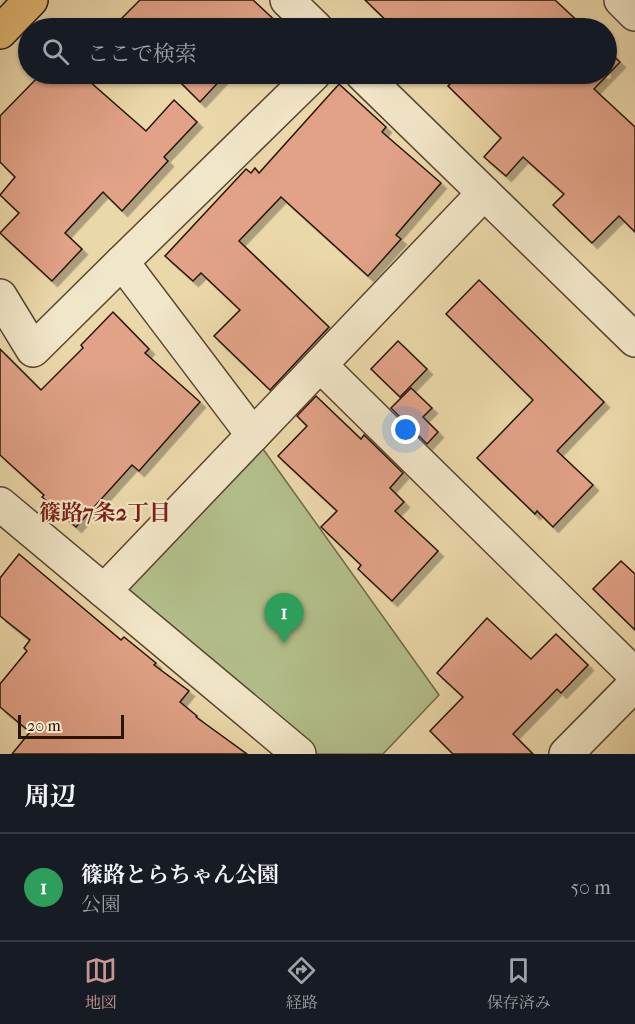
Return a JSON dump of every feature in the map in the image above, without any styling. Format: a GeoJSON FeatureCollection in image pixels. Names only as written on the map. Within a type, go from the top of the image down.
{"type":"FeatureCollection","features":[{"type":"Feature","properties":{"kind":"main road"},"geometry":{"type":"LineString","coordinates":[[0,32],[31,0]]}},
{"type":"Feature","properties":{"kind":"street"},"geometry":{"type":"LineString","coordinates":[[287,0],[306,18]]}},
{"type":"Feature","properties":{"kind":"street"},"geometry":{"type":"LineString","coordinates":[[621,0],[635,14]]}},
{"type":"Feature","properties":{"kind":"street"},"geometry":{"type":"LineString","coordinates":[[0,296],[33,350],[304,84]]}},
{"type":"Feature","properties":{"kind":"street"},"geometry":{"type":"LineString","coordinates":[[372,84],[635,340]]}},
{"type":"Feature","properties":{"kind":"street"},"geometry":{"type":"LineString","coordinates":[[104,591],[484,193]]}},
{"type":"Feature","properties":{"kind":"street"},"geometry":{"type":"LineString","coordinates":[[122,262],[253,435]]}},
{"type":"Feature","properties":{"kind":"street"},"geometry":{"type":"LineString","coordinates":[[320,365],[635,675]]}},
{"type":"Feature","properties":{"kind":"street"},"geometry":{"type":"LineString","coordinates":[[0,504],[299,754]]}},
{"type":"Feature","properties":{"kind":"street"},"geometry":{"type":"LineString","coordinates":[[566,754],[635,684]]}},
{"type":"Feature","properties":{"kind":"green space"},"geometry":{"type":"Polygon","coordinates":[[[253,435],[439,695],[383,754],[299,754],[104,591],[253,435]]]}},
{"type":"Feature","properties":{"kind":"building"},"geometry":{"type":"Polygon","coordinates":[[[140,0],[253,0],[272,18],[122,18],[140,0]]]}},
{"type":"Feature","properties":{"kind":"building"},"geometry":{"type":"Polygon","coordinates":[[[365,0],[555,0],[574,18],[384,18],[365,0]]]}},
{"type":"Feature","properties":{"kind":"building"},"geometry":{"type":"Polygon","coordinates":[[[31,84],[92,84],[146,131],[174,100],[197,122],[164,157],[168,161],[122,211],[103,192],[65,233],[82,249],[52,281],[0,233],[19,213],[0,195],[15,177],[0,162],[0,116],[31,84]]]}},
{"type":"Feature","properties":{"kind":"building"},"geometry":{"type":"Polygon","coordinates":[[[182,84],[217,84],[200,102],[182,84]]]}},
{"type":"Feature","properties":{"kind":"building"},"geometry":{"type":"Polygon","coordinates":[[[339,84],[386,127],[382,132],[441,183],[396,235],[401,239],[368,276],[281,197],[239,241],[329,327],[270,390],[214,336],[240,310],[201,273],[193,281],[165,256],[246,169],[251,173],[255,168],[259,173],[339,84]]]}},
{"type":"Feature","properties":{"kind":"building"},"geometry":{"type":"Polygon","coordinates":[[[450,84],[599,84],[594,89],[635,127],[635,232],[619,216],[592,243],[553,205],[564,194],[523,157],[506,176],[484,157],[501,138],[448,86],[450,84]]]}},
{"type":"Feature","properties":{"kind":"building"},"geometry":{"type":"Polygon","coordinates":[[[479,280],[604,402],[557,451],[593,485],[553,527],[537,511],[535,514],[477,458],[533,400],[446,314],[479,280]]]}},
{"type":"Feature","properties":{"kind":"building"},"geometry":{"type":"Polygon","coordinates":[[[113,312],[149,349],[145,353],[200,402],[139,471],[132,465],[76,527],[0,455],[0,349],[41,390],[83,348],[81,345],[113,312]]]}},
{"type":"Feature","properties":{"kind":"building"},"geometry":{"type":"Polygon","coordinates":[[[398,341],[427,369],[400,397],[371,369],[398,341]]]}},
{"type":"Feature","properties":{"kind":"building"},"geometry":{"type":"Polygon","coordinates":[[[411,388],[432,408],[423,417],[438,432],[427,444],[391,408],[411,388]]]}},
{"type":"Feature","properties":{"kind":"building"},"geometry":{"type":"Polygon","coordinates":[[[316,396],[361,439],[364,435],[403,473],[390,488],[404,502],[395,511],[438,551],[392,601],[358,569],[361,565],[321,527],[337,511],[278,456],[307,426],[297,416],[316,396]]]}},
{"type":"Feature","properties":{"kind":"building"},"geometry":{"type":"Polygon","coordinates":[[[19,554],[121,640],[124,637],[156,663],[154,665],[189,691],[180,702],[196,717],[247,754],[12,754],[30,732],[0,707],[0,684],[27,651],[24,648],[30,640],[0,616],[0,578],[19,554]]]}},
{"type":"Feature","properties":{"kind":"building"},"geometry":{"type":"Polygon","coordinates":[[[621,561],[635,574],[635,630],[593,589],[621,561]]]}},
{"type":"Feature","properties":{"kind":"building"},"geometry":{"type":"Polygon","coordinates":[[[487,618],[531,659],[556,634],[588,665],[561,693],[557,689],[513,734],[533,754],[453,754],[430,731],[463,697],[437,673],[487,618]]]}},
{"type":"Feature","properties":{"kind":"place","name":"篠路とらちゃん公園"},"geometry":{"type":"Point","coordinates":[284,643]}},
{"type":"Feature","properties":{"kind":"district","name":"篠路7条2丁目"},"geometry":{"type":"Point","coordinates":[105,513]}}]}
